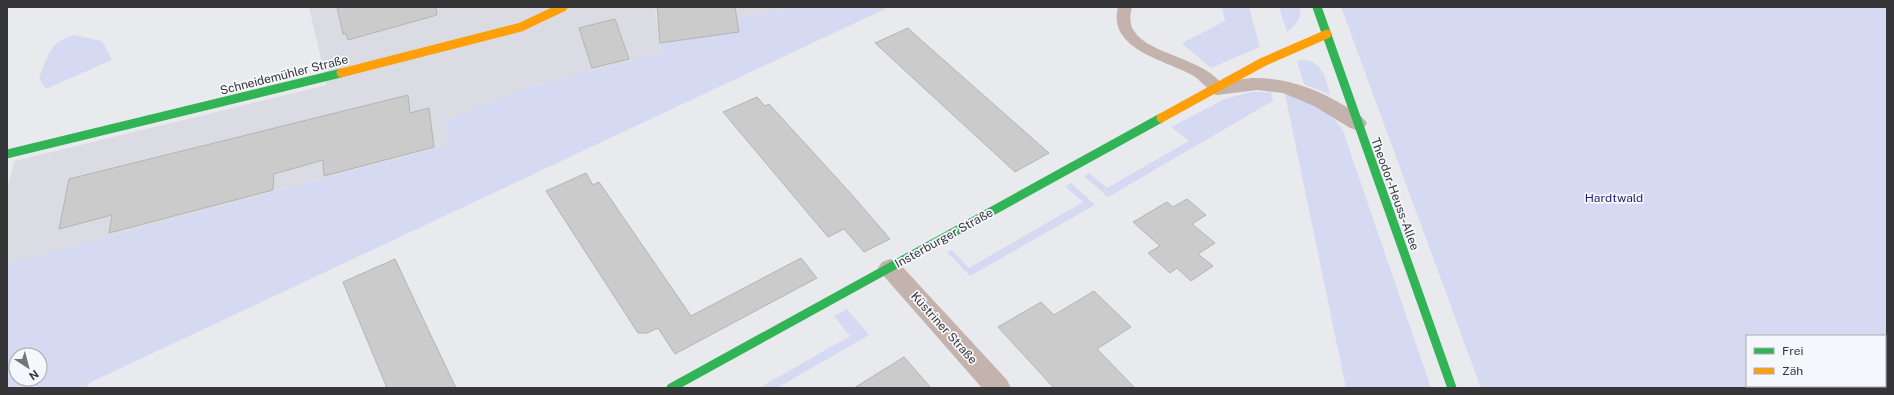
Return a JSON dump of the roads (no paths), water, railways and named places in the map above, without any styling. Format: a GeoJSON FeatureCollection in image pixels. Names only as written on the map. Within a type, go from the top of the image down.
{"type":"FeatureCollection","features":[{"type":"Feature","properties":{"kind":"street","name":"Schneidemühler Straße"},"geometry":{"type":"LineString","coordinates":[[7,154],[479,39],[521,27],[563,7]]}},
{"type":"Feature","properties":{"kind":"street","name":"Theodor-Heuss-Allee"},"geometry":{"type":"LineString","coordinates":[[1317,7],[1452,388]]}},
{"type":"Feature","properties":{"kind":"street","name":"Insterburger Straße"},"geometry":{"type":"LineString","coordinates":[[671,388],[1287,50],[1327,34]]}},
{"type":"Feature","properties":{"kind":"street","name":"Insterburger Straße"},"geometry":{"type":"LineString","coordinates":[[1217,88],[1258,84],[1290,87],[1324,102],[1357,123]]}},
{"type":"Feature","properties":{"kind":"street","name":"Küstriner Straße"},"geometry":{"type":"LineString","coordinates":[[890,268],[998,388]]}},
{"type":"Feature","properties":{"kind":"lane"},"geometry":{"type":"LineString","coordinates":[[1125,7],[1123,15],[1129,36],[1142,45],[1200,73],[1217,88]]}},
{"type":"Feature","properties":{"kind":"park label","name":"Hardtwald"},"geometry":{"type":"Point","coordinates":[1614,198]}}]}
